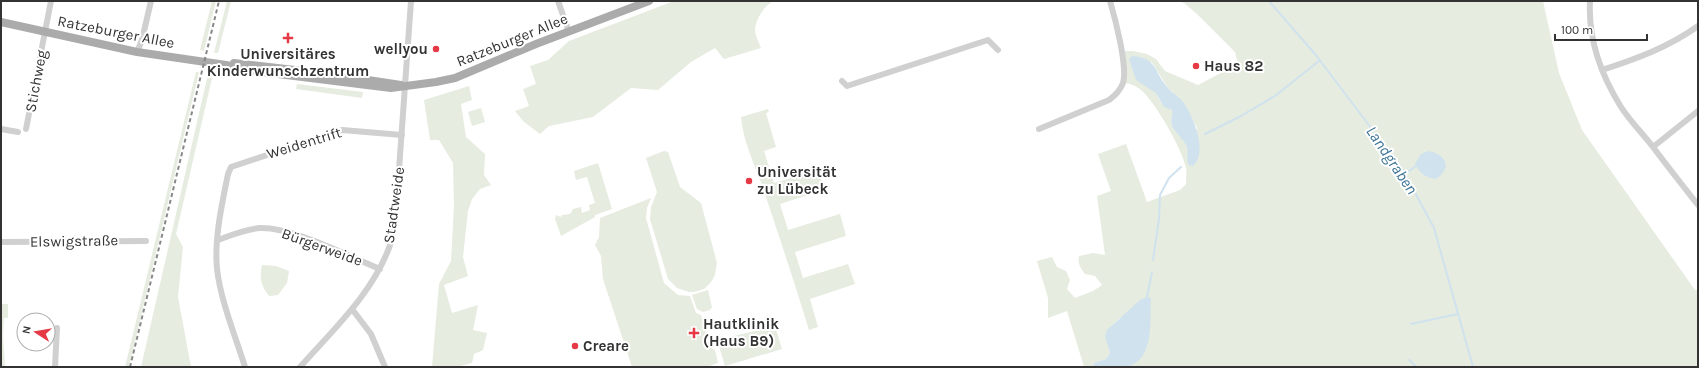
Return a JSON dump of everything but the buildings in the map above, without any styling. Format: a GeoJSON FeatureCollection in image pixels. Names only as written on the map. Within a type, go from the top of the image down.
{"type":"FeatureCollection","features":[{"type":"Feature","properties":{"kind":"main road","name":"Ratzeburger Allee"},"geometry":{"type":"LineString","coordinates":[[1,22],[137,52],[226,65],[248,70],[384,87],[406,86],[455,78],[650,1]]}},
{"type":"Feature","properties":{"kind":"street","name":"Stichweg"},"geometry":{"type":"LineString","coordinates":[[26,129],[46,33],[51,1]]}},
{"type":"Feature","properties":{"kind":"street"},"geometry":{"type":"LineString","coordinates":[[137,52],[142,40],[151,1]]}},
{"type":"Feature","properties":{"kind":"street","name":"Stadtweide"},"geometry":{"type":"LineString","coordinates":[[300,367],[352,309],[380,269],[390,244],[396,212],[411,1]]}},
{"type":"Feature","properties":{"kind":"street"},"geometry":{"type":"LineString","coordinates":[[558,1],[569,32]]}},
{"type":"Feature","properties":{"kind":"street"},"geometry":{"type":"LineString","coordinates":[[1039,129],[1110,100],[1118,92],[1123,82],[1124,73],[1115,18],[1110,1]]}},
{"type":"Feature","properties":{"kind":"street"},"geometry":{"type":"LineString","coordinates":[[1590,1],[1589,18],[1591,33],[1602,70],[1622,108],[1698,205]]}},
{"type":"Feature","properties":{"kind":"street"},"geometry":{"type":"LineString","coordinates":[[1602,70],[1632,60],[1660,48],[1678,39],[1698,26]]}},
{"type":"Feature","properties":{"kind":"street"},"geometry":{"type":"LineString","coordinates":[[842,81],[847,86],[988,40],[998,50]]}},
{"type":"Feature","properties":{"kind":"street"},"geometry":{"type":"LineString","coordinates":[[1652,146],[1698,111]]}},
{"type":"Feature","properties":{"kind":"street"},"geometry":{"type":"LineString","coordinates":[[1,129],[18,132]]}},
{"type":"Feature","properties":{"kind":"street","name":"Weidentrift"},"geometry":{"type":"LineString","coordinates":[[218,240],[219,223],[230,170],[234,165],[342,130],[402,136]]}},
{"type":"Feature","properties":{"kind":"street","name":"Bürgerweide"},"geometry":{"type":"LineString","coordinates":[[218,240],[244,230],[259,228],[272,229],[290,233],[380,269]]}},
{"type":"Feature","properties":{"kind":"street","name":"Elswigstraße"},"geometry":{"type":"LineString","coordinates":[[1,242],[146,240]]}},
{"type":"Feature","properties":{"kind":"street"},"geometry":{"type":"LineString","coordinates":[[218,240],[217,269],[226,307],[245,367]]}},
{"type":"Feature","properties":{"kind":"street"},"geometry":{"type":"LineString","coordinates":[[352,309],[371,334],[385,367]]}},
{"type":"Feature","properties":{"kind":"street"},"geometry":{"type":"LineString","coordinates":[[55,367],[57,328]]}},
{"type":"Feature","properties":{"kind":"shaded area"},"geometry":{"type":"Polygon","coordinates":[[[212,1],[216,1],[204,51],[200,50],[212,1]]]}},
{"type":"Feature","properties":{"kind":"shaded area"},"geometry":{"type":"Polygon","coordinates":[[[227,1],[231,1],[218,53],[214,53],[227,1]]]}},
{"type":"Feature","properties":{"kind":"shaded area"},"geometry":{"type":"Polygon","coordinates":[[[674,1],[774,1],[767,5],[764,9],[756,25],[756,34],[761,48],[724,59],[715,48],[691,62],[658,90],[631,88],[593,117],[549,126],[540,134],[523,121],[515,111],[529,106],[523,89],[536,84],[530,66],[548,60],[569,41],[674,1]]]}},
{"type":"Feature","properties":{"kind":"shaded area"},"geometry":{"type":"Polygon","coordinates":[[[1178,1],[1543,1],[1559,73],[1582,130],[1695,290],[1698,290],[1698,367],[1126,367],[1141,357],[1145,351],[1149,338],[1150,314],[1134,314],[1123,316],[1119,319],[1106,336],[1110,353],[1106,359],[1094,363],[1093,367],[1084,367],[1067,311],[1048,318],[1048,298],[1037,261],[1052,257],[1057,267],[1066,271],[1070,280],[1067,289],[1075,298],[1093,291],[1102,285],[1095,276],[1085,274],[1079,263],[1079,256],[1093,253],[1105,255],[1097,196],[1111,191],[1098,154],[1126,144],[1147,202],[1180,190],[1186,184],[1184,160],[1161,115],[1141,90],[1133,85],[1124,83],[1121,51],[1133,51],[1147,54],[1156,59],[1165,71],[1198,85],[1238,64],[1235,52],[1184,3],[1178,1]],[[1151,61],[1154,83],[1158,96],[1166,107],[1172,110],[1172,126],[1187,146],[1187,163],[1197,128],[1184,103],[1168,88],[1151,61]]]}},
{"type":"Feature","properties":{"kind":"shaded area"},"geometry":{"type":"Polygon","coordinates":[[[196,72],[199,72],[129,367],[125,367],[196,72]]]}},
{"type":"Feature","properties":{"kind":"shaded area"},"geometry":{"type":"Polygon","coordinates":[[[208,74],[213,74],[176,234],[183,247],[178,297],[191,367],[141,367],[208,74]]]}},
{"type":"Feature","properties":{"kind":"shaded area"},"geometry":{"type":"Polygon","coordinates":[[[297,84],[363,92],[362,98],[296,89],[297,84]]]}},
{"type":"Feature","properties":{"kind":"shaded area"},"geometry":{"type":"Polygon","coordinates":[[[469,86],[472,100],[461,104],[466,137],[485,154],[484,175],[491,185],[480,189],[472,199],[468,211],[463,257],[468,276],[444,285],[452,313],[478,305],[473,330],[487,333],[483,350],[474,354],[472,363],[457,367],[432,367],[439,284],[451,261],[454,205],[453,163],[439,140],[430,140],[424,100],[469,86]]]}},
{"type":"Feature","properties":{"kind":"shaded area"},"geometry":{"type":"Polygon","coordinates":[[[481,108],[485,122],[472,126],[468,112],[481,108]]]}},
{"type":"Feature","properties":{"kind":"shaded area"},"geometry":{"type":"Polygon","coordinates":[[[768,109],[769,112],[766,113],[776,147],[764,151],[774,183],[818,170],[824,190],[780,204],[788,230],[840,214],[846,236],[795,252],[803,278],[848,264],[855,284],[810,299],[818,327],[809,330],[762,185],[746,143],[742,126],[741,117],[768,109]]]}},
{"type":"Feature","properties":{"kind":"shaded area"},"geometry":{"type":"Polygon","coordinates":[[[664,151],[668,152],[680,187],[701,203],[717,263],[715,275],[711,282],[704,289],[694,292],[677,288],[668,279],[650,219],[651,207],[657,192],[646,158],[664,151]]]}},
{"type":"Feature","properties":{"kind":"shaded area"},"geometry":{"type":"Polygon","coordinates":[[[598,163],[612,209],[595,215],[595,217],[561,236],[555,219],[556,215],[561,217],[562,215],[570,214],[573,209],[581,207],[582,213],[590,210],[589,205],[595,203],[587,177],[576,180],[574,171],[598,163]]]}},
{"type":"Feature","properties":{"kind":"shaded area"},"geometry":{"type":"Polygon","coordinates":[[[651,198],[647,208],[646,218],[664,283],[678,295],[690,296],[696,313],[701,315],[710,347],[715,350],[718,363],[707,367],[632,367],[603,279],[601,256],[595,245],[599,237],[600,218],[651,198]]]}},
{"type":"Feature","properties":{"kind":"shaded area"},"geometry":{"type":"Polygon","coordinates":[[[262,265],[276,266],[289,271],[287,283],[278,295],[269,296],[264,289],[261,282],[262,265]]]}},
{"type":"Feature","properties":{"kind":"shaded area"},"geometry":{"type":"Polygon","coordinates":[[[708,290],[712,307],[710,310],[703,312],[697,309],[692,295],[708,290]]]}},
{"type":"Feature","properties":{"kind":"shaded area"},"geometry":{"type":"Polygon","coordinates":[[[1,304],[8,304],[8,318],[4,318],[3,336],[5,367],[1,367],[1,304]]]}},
{"type":"Feature","properties":{"kind":"shaded area"},"geometry":{"type":"Polygon","coordinates":[[[775,326],[782,349],[725,366],[717,340],[775,326]]]}},
{"type":"Feature","properties":{"kind":"water"},"geometry":{"type":"Polygon","coordinates":[[[1132,56],[1140,57],[1151,63],[1164,83],[1188,109],[1198,135],[1199,144],[1197,160],[1193,166],[1189,165],[1188,163],[1186,144],[1172,126],[1172,110],[1164,107],[1156,93],[1136,80],[1129,59],[1132,56]]]}},
{"type":"Feature","properties":{"kind":"water"},"geometry":{"type":"Polygon","coordinates":[[[1428,151],[1439,155],[1445,162],[1446,166],[1444,170],[1436,179],[1423,174],[1415,164],[1421,154],[1428,151]]]}},
{"type":"Feature","properties":{"kind":"water"},"geometry":{"type":"Polygon","coordinates":[[[1147,297],[1151,298],[1150,328],[1147,347],[1143,356],[1127,367],[1093,367],[1094,363],[1106,359],[1110,353],[1105,336],[1107,330],[1140,300],[1147,297]]]}},
{"type":"Feature","properties":{"kind":"waterway","name":"Landgraben"},"geometry":{"type":"LineString","coordinates":[[1269,1],[1315,54],[1403,170],[1434,228],[1473,367]]}},
{"type":"Feature","properties":{"kind":"waterway"},"geometry":{"type":"LineString","coordinates":[[1205,134],[1241,116],[1275,96],[1319,61]]}},
{"type":"Feature","properties":{"kind":"waterway"},"geometry":{"type":"LineString","coordinates":[[1405,174],[1416,166]]}},
{"type":"Feature","properties":{"kind":"waterway"},"geometry":{"type":"LineString","coordinates":[[1153,260],[1159,219],[1160,195],[1169,178],[1181,167]]}},
{"type":"Feature","properties":{"kind":"waterway"},"geometry":{"type":"LineString","coordinates":[[1147,297],[1152,272]]}},
{"type":"Feature","properties":{"kind":"waterway"},"geometry":{"type":"LineString","coordinates":[[1411,324],[1458,314]]}},
{"type":"Feature","properties":{"kind":"waterway"},"geometry":{"type":"LineString","coordinates":[[1409,360],[1417,367]]}},
{"type":"Feature","properties":{"kind":"railway"},"geometry":{"type":"LineString","coordinates":[[130,367],[219,1]]}},
{"type":"Feature","properties":{"kind":"place","name":"Universitäres Kinderwunschzentrum"},"geometry":{"type":"Point","coordinates":[288,38]}},
{"type":"Feature","properties":{"kind":"place","name":"wellyou"},"geometry":{"type":"Point","coordinates":[436,49]}},
{"type":"Feature","properties":{"kind":"place","name":"Haus 82"},"geometry":{"type":"Point","coordinates":[1196,66]}},
{"type":"Feature","properties":{"kind":"place","name":"Universität zu Lübeck"},"geometry":{"type":"Point","coordinates":[749,181]}},
{"type":"Feature","properties":{"kind":"place","name":"Hautklinik (Haus B9)"},"geometry":{"type":"Point","coordinates":[694,333]}},
{"type":"Feature","properties":{"kind":"place","name":"Creare"},"geometry":{"type":"Point","coordinates":[575,346]}}]}
